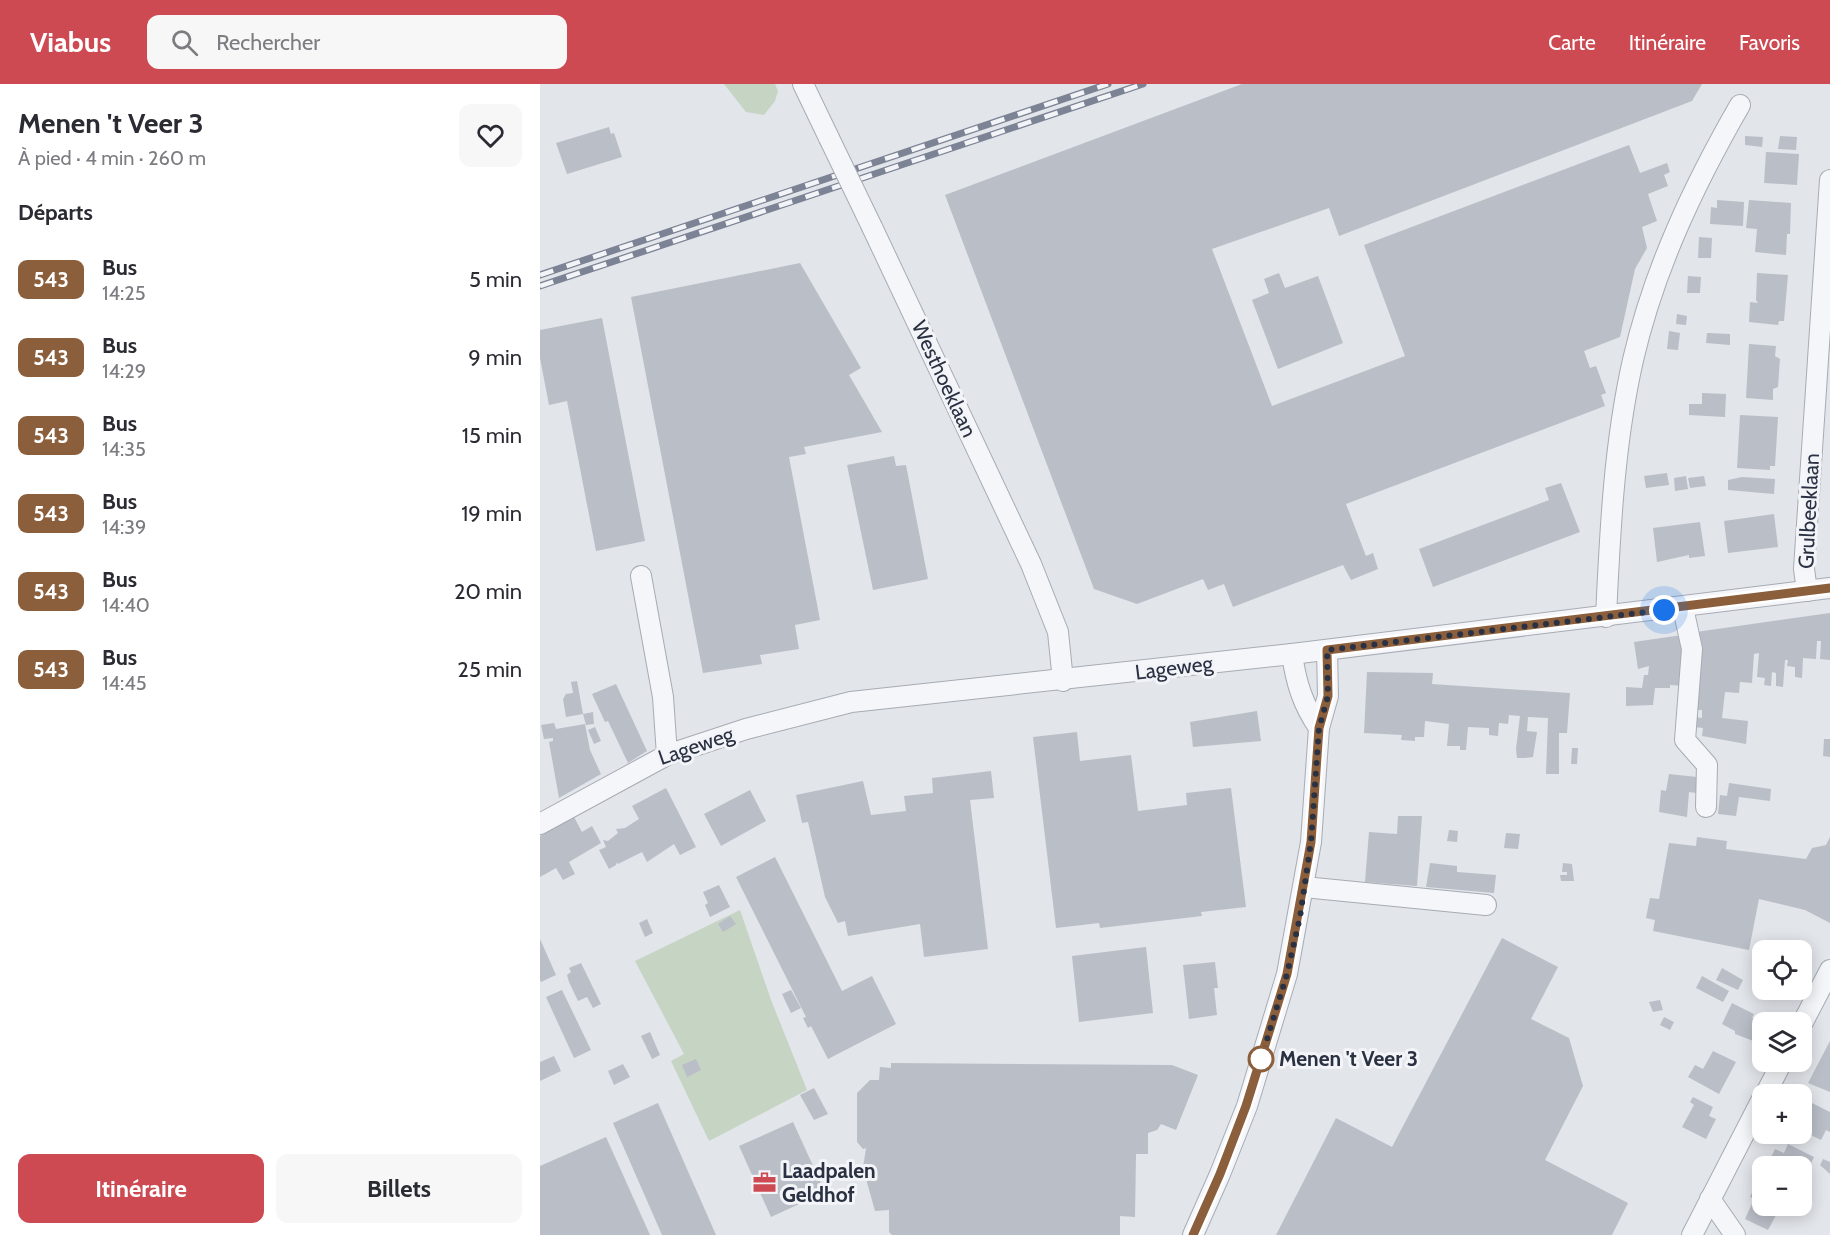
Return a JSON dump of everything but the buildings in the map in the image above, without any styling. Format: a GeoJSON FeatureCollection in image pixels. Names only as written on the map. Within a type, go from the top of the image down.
{"type":"FeatureCollection","features":[{"type":"Feature","properties":{"kind":"street","name":"Westhoeklaan"},"geometry":{"type":"LineString","coordinates":[[803,84],[1031,564],[1058,632],[1063,681]]}},
{"type":"Feature","properties":{"kind":"street"},"geometry":{"type":"LineString","coordinates":[[1606,617],[1619,440],[1633,359],[1679,222],[1704,166],[1740,105]]}},
{"type":"Feature","properties":{"kind":"street","name":"Grulbeeklaan"},"geometry":{"type":"LineString","coordinates":[[1807,591],[1804,569],[1830,180]]}},
{"type":"Feature","properties":{"kind":"street"},"geometry":{"type":"LineString","coordinates":[[641,576],[660,677],[667,755]]}},
{"type":"Feature","properties":{"kind":"street","name":"Lageweg"},"geometry":{"type":"LineString","coordinates":[[540,824],[667,755],[746,729],[851,702],[1063,681],[1683,608],[1830,588]]}},
{"type":"Feature","properties":{"kind":"street"},"geometry":{"type":"LineString","coordinates":[[1683,608],[1692,649],[1685,740],[1707,765],[1706,807]]}},
{"type":"Feature","properties":{"kind":"street"},"geometry":{"type":"LineString","coordinates":[[1193,1235],[1235,1135],[1269,1037],[1287,974],[1311,842],[1319,728],[1328,696],[1327,650]]}},
{"type":"Feature","properties":{"kind":"street"},"geometry":{"type":"LineString","coordinates":[[1292,654],[1296,682],[1301,697],[1319,728]]}},
{"type":"Feature","properties":{"kind":"street"},"geometry":{"type":"LineString","coordinates":[[1304,887],[1486,905]]}},
{"type":"Feature","properties":{"kind":"street"},"geometry":{"type":"LineString","coordinates":[[1808,1012],[1830,970]]}},
{"type":"Feature","properties":{"kind":"street"},"geometry":{"type":"LineString","coordinates":[[1692,1235],[1752,1118]]}},
{"type":"Feature","properties":{"kind":"street"},"geometry":{"type":"LineString","coordinates":[[1710,1199],[1735,1235]]}},
{"type":"Feature","properties":{"kind":"green space"},"geometry":{"type":"Polygon","coordinates":[[[724,84],[775,84],[778,91],[775,101],[764,115],[746,112],[724,84]]]}},
{"type":"Feature","properties":{"kind":"green space"},"geometry":{"type":"Polygon","coordinates":[[[740,910],[771,1000],[807,1090],[709,1141],[671,1061],[684,1054],[635,961],[740,910]]]}},
{"type":"Feature","properties":{"kind":"railway"},"geometry":{"type":"LineString","coordinates":[[540,275],[1108,84]]}},
{"type":"Feature","properties":{"kind":"railway"},"geometry":{"type":"LineString","coordinates":[[540,286],[1143,84]]}},
{"type":"Feature","properties":{"kind":"bus line","name":"543"},"geometry":{"type":"LineString","coordinates":[[1193,1235],[1246,1106],[1287,974],[1300,917],[1311,842],[1319,728],[1328,696],[1327,650],[1830,588]]}},
{"type":"Feature","properties":{"kind":"place","name":"Menen 't Veer 3"},"geometry":{"type":"Point","coordinates":[1261,1059]}},
{"type":"Feature","properties":{"kind":"place","name":"Laadpalen Geldhof"},"geometry":{"type":"Point","coordinates":[764,1183]}},
{"type":"Feature","properties":{"kind":"route"},"geometry":{"type":"LineString","coordinates":[[1261,1059],[1287,974],[1300,917],[1311,842],[1319,728],[1328,696],[1327,650],[1664,610]]}}]}
